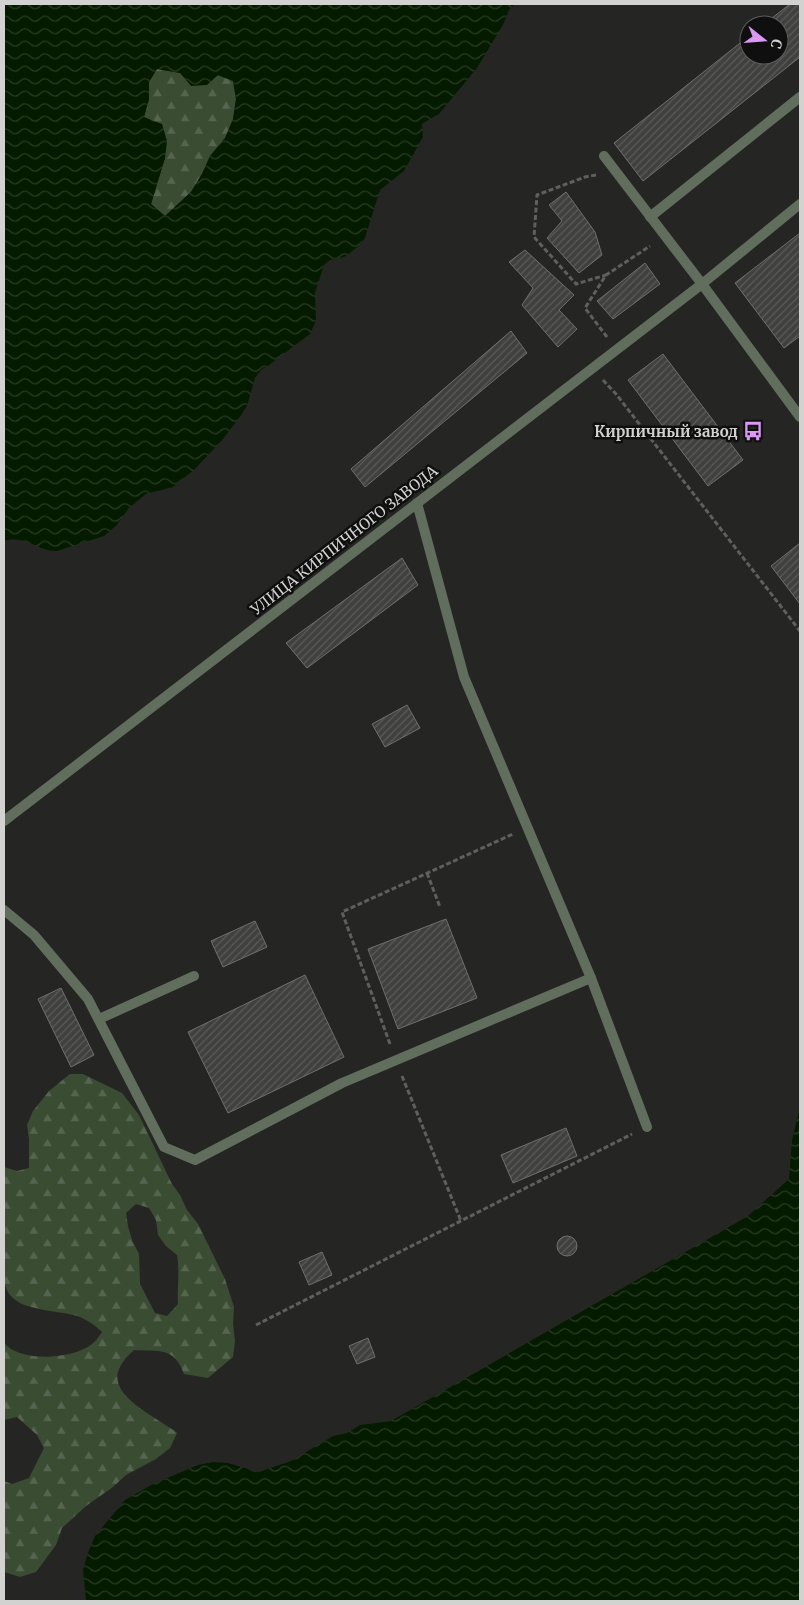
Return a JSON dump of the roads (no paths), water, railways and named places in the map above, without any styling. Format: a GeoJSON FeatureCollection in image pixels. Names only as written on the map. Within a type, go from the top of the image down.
{"type":"FeatureCollection","features":[{"type":"Feature","properties":{"kind":"street"},"geometry":{"type":"LineString","coordinates":[[650,216],[800,97]]}},
{"type":"Feature","properties":{"kind":"street"},"geometry":{"type":"LineString","coordinates":[[604,156],[702,284],[800,417]]}},
{"type":"Feature","properties":{"kind":"street","name":"УЛИЦА КИРПИЧНОГО ЗАВОДА"},"geometry":{"type":"LineString","coordinates":[[4,821],[702,284],[800,204]]}},
{"type":"Feature","properties":{"kind":"street"},"geometry":{"type":"LineString","coordinates":[[417,503],[464,676],[591,978],[647,1127]]}},
{"type":"Feature","properties":{"kind":"street"},"geometry":{"type":"LineString","coordinates":[[4,910],[34,935],[88,999],[164,1146],[195,1160],[342,1083],[591,978]]}},
{"type":"Feature","properties":{"kind":"street"},"geometry":{"type":"LineString","coordinates":[[99,1020],[194,976]]}},
{"type":"Feature","properties":{"kind":"water"},"geometry":{"type":"Polygon","coordinates":[[[4,4],[515,4],[509,10],[504,23],[477,68],[439,114],[422,124],[423,137],[404,171],[380,190],[365,238],[361,244],[344,257],[330,260],[324,265],[315,293],[316,321],[310,334],[261,370],[255,378],[247,406],[242,414],[224,438],[195,469],[173,487],[146,494],[129,508],[116,526],[104,536],[57,551],[50,551],[25,541],[12,539],[4,541],[4,4]],[[157,69],[149,82],[149,99],[144,117],[162,124],[167,141],[165,158],[151,204],[165,216],[191,192],[210,156],[225,138],[233,119],[236,99],[233,81],[218,75],[207,85],[191,86],[180,73],[157,69]]]}},
{"type":"Feature","properties":{"kind":"water"},"geometry":{"type":"Polygon","coordinates":[[[800,1107],[800,1601],[86,1601],[83,1569],[88,1553],[95,1536],[125,1500],[153,1484],[198,1465],[213,1462],[228,1463],[259,1472],[291,1461],[333,1436],[347,1433],[360,1425],[391,1421],[748,1216],[789,1179],[792,1140],[800,1107]]]}},
{"type":"Feature","properties":{"kind":"place","name":"Кирпичный завод"},"geometry":{"type":"Point","coordinates":[753,431]}}]}
